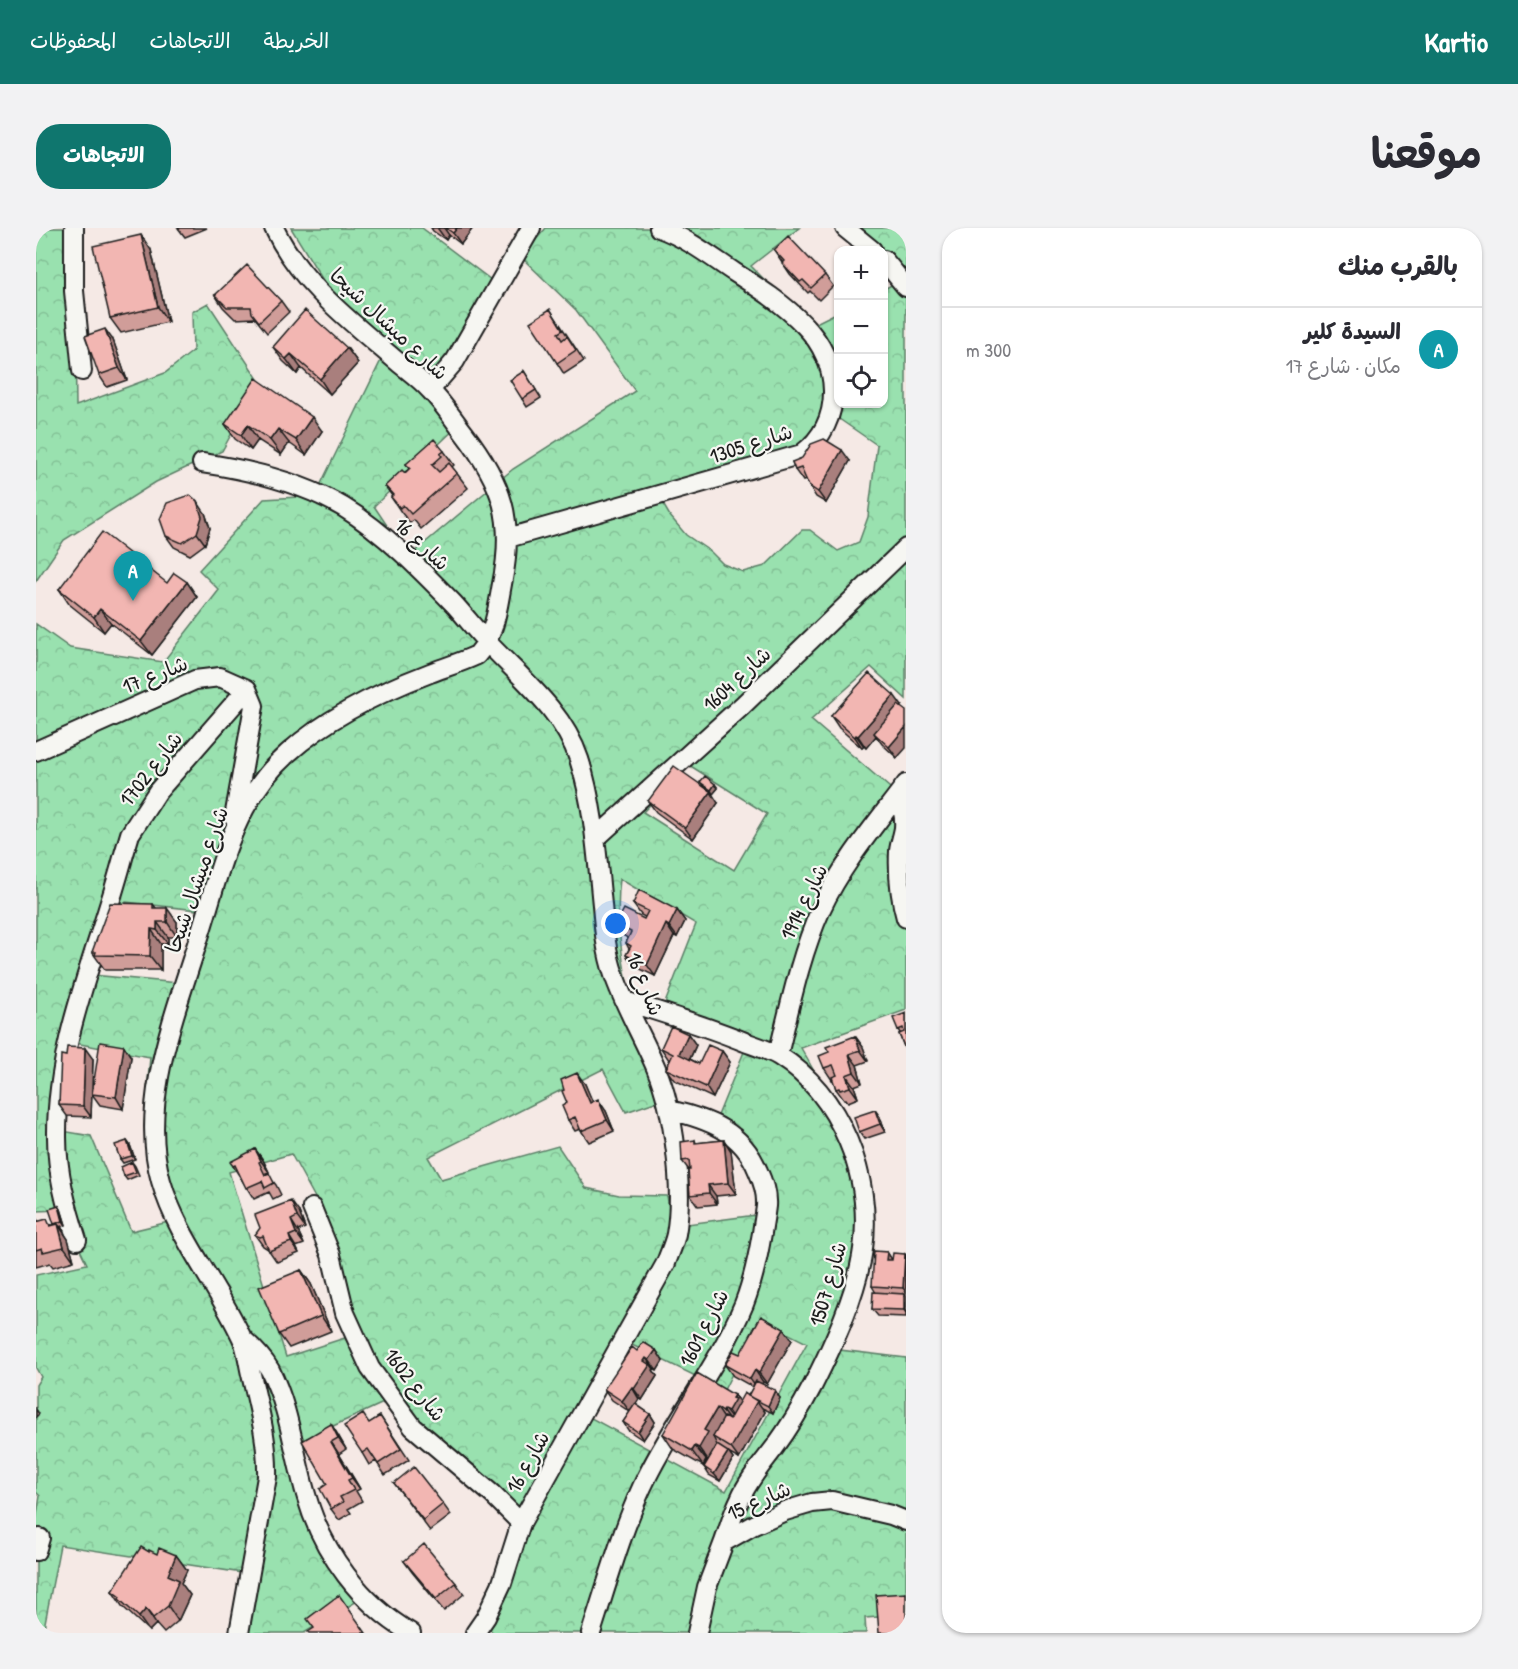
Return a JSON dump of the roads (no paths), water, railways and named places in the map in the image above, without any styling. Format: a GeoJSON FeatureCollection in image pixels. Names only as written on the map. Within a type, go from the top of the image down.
{"type":"FeatureCollection","features":[{"type":"Feature","properties":{"kind":"street"},"geometry":{"type":"LineString","coordinates":[[74,228],[74,291],[82,371]]}},
{"type":"Feature","properties":{"kind":"street","name":"شارع ميشال شيحا"},"geometry":{"type":"LineString","coordinates":[[239,1633],[267,1477],[268,1454],[264,1425],[242,1338],[173,1215],[161,1182],[155,1156],[155,1133],[161,1063],[230,843],[245,808],[264,779],[285,755],[331,720],[378,696],[477,656],[488,643],[494,623],[504,578],[508,538],[503,500],[493,475],[478,452],[430,390],[308,280],[284,249],[274,228]]}},
{"type":"Feature","properties":{"kind":"street"},"geometry":{"type":"LineString","coordinates":[[430,390],[455,361],[531,228]]}},
{"type":"Feature","properties":{"kind":"street","name":"شارع 1305"},"geometry":{"type":"LineString","coordinates":[[508,538],[802,454],[823,433],[833,403],[834,387],[819,345],[806,326],[787,309],[693,244],[659,228]]}},
{"type":"Feature","properties":{"kind":"street"},"geometry":{"type":"LineString","coordinates":[[845,228],[867,246]]}},
{"type":"Feature","properties":{"kind":"street"},"geometry":{"type":"LineString","coordinates":[[888,265],[906,287]]}},
{"type":"Feature","properties":{"kind":"street","name":"شارع 16"},"geometry":{"type":"LineString","coordinates":[[202,463],[283,481],[341,507],[371,527],[456,606],[544,701],[563,728],[577,754],[587,786],[595,839],[604,935],[615,977],[657,1070],[669,1110],[679,1203],[676,1236],[637,1318],[591,1395],[521,1523],[502,1583],[486,1617],[475,1633]]}},
{"type":"Feature","properties":{"kind":"street","name":"شارع 1604"},"geometry":{"type":"LineString","coordinates":[[595,839],[742,706],[906,548]]}},
{"type":"Feature","properties":{"kind":"street","name":"شارع 17"},"geometry":{"type":"LineString","coordinates":[[36,751],[195,680],[220,677],[247,689]]}},
{"type":"Feature","properties":{"kind":"street"},"geometry":{"type":"LineString","coordinates":[[230,843],[255,706],[247,689]]}},
{"type":"Feature","properties":{"kind":"street","name":"شارع 1702"},"geometry":{"type":"LineString","coordinates":[[77,1240],[66,1205],[60,1172],[57,1137],[60,1092],[66,1053],[77,1011],[130,834],[158,791],[247,689]]}},
{"type":"Feature","properties":{"kind":"street"},"geometry":{"type":"LineString","coordinates":[[902,789],[904,826],[899,849],[899,873],[902,904],[906,918]]}},
{"type":"Feature","properties":{"kind":"street","name":"شارع 1914"},"geometry":{"type":"LineString","coordinates":[[778,1055],[806,946],[821,909],[839,876],[902,789]]}},
{"type":"Feature","properties":{"kind":"street","name":"شارع 1507"},"geometry":{"type":"LineString","coordinates":[[625,1001],[732,1036],[778,1055],[803,1074],[822,1096],[837,1119],[850,1145],[861,1184],[865,1218],[863,1251],[850,1299],[834,1343],[811,1388],[777,1444],[740,1498],[724,1542]]}},
{"type":"Feature","properties":{"kind":"street","name":"شارع 1601"},"geometry":{"type":"LineString","coordinates":[[591,1633],[642,1486],[744,1304],[757,1260],[766,1205],[764,1185],[756,1164],[743,1145],[720,1126],[699,1116],[669,1110]]}},
{"type":"Feature","properties":{"kind":"street","name":"شارع 1602"},"geometry":{"type":"LineString","coordinates":[[312,1208],[331,1255],[345,1314],[370,1368],[413,1426],[492,1494],[521,1523]]}},
{"type":"Feature","properties":{"kind":"street"},"geometry":{"type":"LineString","coordinates":[[242,1338],[258,1353],[270,1370],[282,1402],[307,1500],[324,1540],[341,1569],[362,1596],[401,1630]]}},
{"type":"Feature","properties":{"kind":"street","name":"شارع 15"},"geometry":{"type":"LineString","coordinates":[[697,1633],[707,1587],[724,1542],[785,1511],[812,1503],[832,1502],[891,1515],[906,1521]]}},
{"type":"Feature","properties":{"kind":"place","name":"السيدة كلير"},"geometry":{"type":"Point","coordinates":[133,601]}}]}
